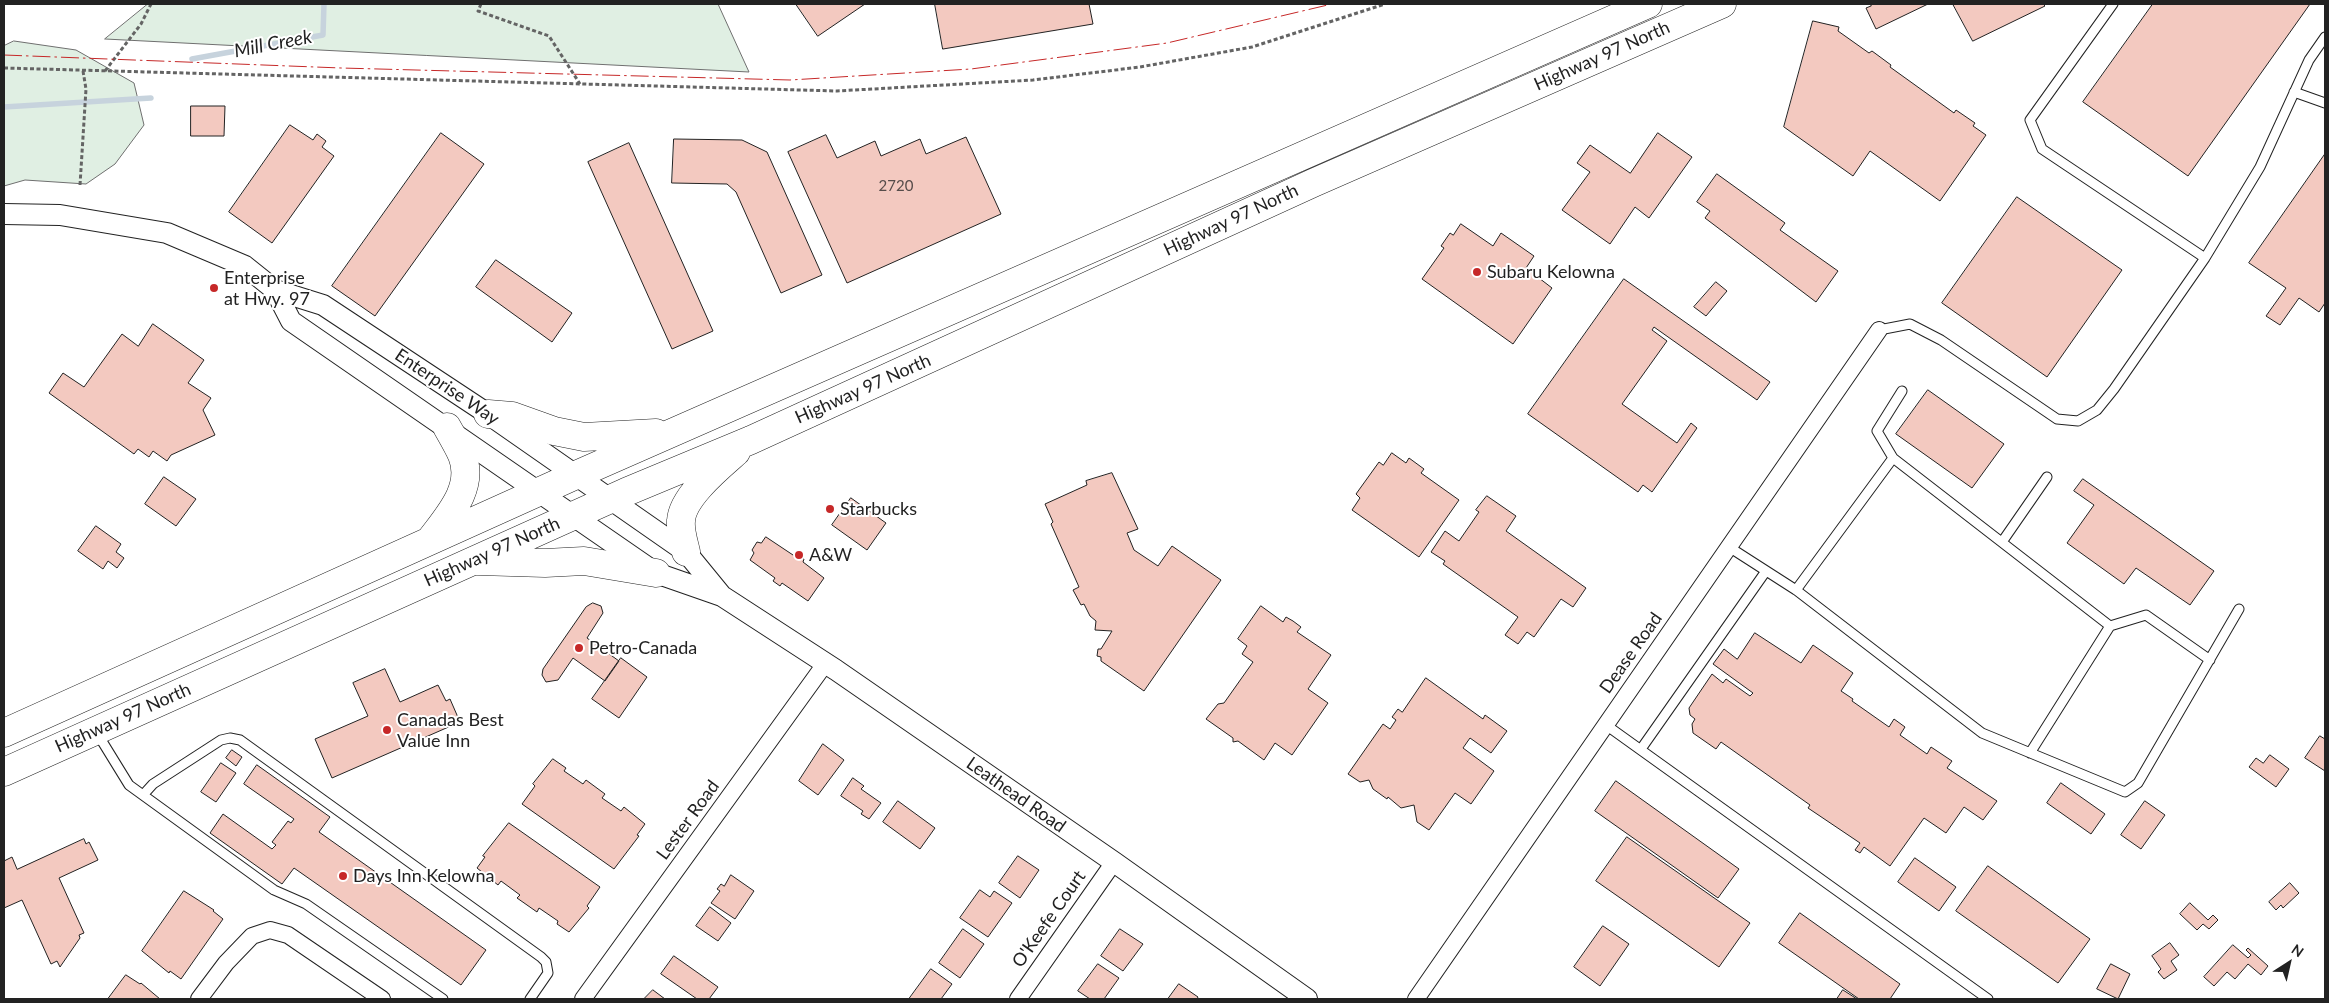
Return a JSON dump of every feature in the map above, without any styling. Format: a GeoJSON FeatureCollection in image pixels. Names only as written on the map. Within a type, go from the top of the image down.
{"type":"FeatureCollection","features":[{"type":"Feature","properties":{"kind":"highway","name":"Highway 97 North"},"geometry":{"type":"LineString","coordinates":[[4,733],[576,475],[1648,4]]}},
{"type":"Feature","properties":{"kind":"highway","name":"Highway 97 North"},"geometry":{"type":"LineString","coordinates":[[4,772],[472,561],[751,440],[1313,183],[1722,4]]}},
{"type":"Feature","properties":{"kind":"highway"},"geometry":{"type":"LineString","coordinates":[[488,414],[512,416],[554,431],[584,437],[675,432]]}},
{"type":"Feature","properties":{"kind":"highway"},"geometry":{"type":"LineString","coordinates":[[429,542],[456,506],[466,476],[463,457],[448,427]]}},
{"type":"Feature","properties":{"kind":"highway"},"geometry":{"type":"LineString","coordinates":[[686,552],[680,520],[688,503],[698,488],[751,440]]}},
{"type":"Feature","properties":{"kind":"highway"},"geometry":{"type":"LineString","coordinates":[[472,561],[545,563],[584,561],[656,573]]}},
{"type":"Feature","properties":{"kind":"street","name":"Enterprise Way"},"geometry":{"type":"LineString","coordinates":[[4,214],[60,216],[167,233],[245,266],[275,290],[323,305],[488,414],[610,500]]}},
{"type":"Feature","properties":{"kind":"street","name":"Enterprise Way"},"geometry":{"type":"LineString","coordinates":[[275,290],[291,321],[540,492]]}},
{"type":"Feature","properties":{"kind":"street","name":"Dease Road"},"geometry":{"type":"LineString","coordinates":[[1416,999],[1879,330]]}},
{"type":"Feature","properties":{"kind":"street","name":"Leathead Road"},"geometry":{"type":"LineString","coordinates":[[540,492],[656,573],[722,596],[825,664],[1114,862],[1307,999]]}},
{"type":"Feature","properties":{"kind":"street","name":"Leathead Road"},"geometry":{"type":"LineString","coordinates":[[610,500],[686,552],[722,596]]}},
{"type":"Feature","properties":{"kind":"street","name":"Lester Road"},"geometry":{"type":"LineString","coordinates":[[582,999],[825,664]]}},
{"type":"Feature","properties":{"kind":"street","name":"O'Keefe Court"},"geometry":{"type":"LineString","coordinates":[[1018,999],[1114,862]]}},
{"type":"Feature","properties":{"kind":"street"},"geometry":{"type":"LineString","coordinates":[[199,999],[226,963],[252,936],[270,930],[288,936],[382,999]]}},
{"type":"Feature","properties":{"kind":"lane"},"geometry":{"type":"LineString","coordinates":[[2113,4],[2030,120],[2042,150],[2205,258]]}},
{"type":"Feature","properties":{"kind":"lane"},"geometry":{"type":"LineString","coordinates":[[1879,330],[1910,324],[1941,340],[2057,419],[2078,421],[2097,410],[2114,389],[2205,258],[2260,167],[2308,60],[2325,37]]}},
{"type":"Feature","properties":{"kind":"lane"},"geometry":{"type":"LineString","coordinates":[[2294,92],[2325,103]]}},
{"type":"Feature","properties":{"kind":"lane"},"geometry":{"type":"LineString","coordinates":[[1902,391],[1877,431],[1892,458],[2110,626]]}},
{"type":"Feature","properties":{"kind":"lane"},"geometry":{"type":"LineString","coordinates":[[1796,590],[1892,458]]}},
{"type":"Feature","properties":{"kind":"lane"},"geometry":{"type":"LineString","coordinates":[[2002,542],[2047,477]]}},
{"type":"Feature","properties":{"kind":"lane"},"geometry":{"type":"LineString","coordinates":[[1728,547],[1796,590],[1982,733],[2125,792],[2138,783],[2239,609]]}},
{"type":"Feature","properties":{"kind":"lane"},"geometry":{"type":"LineString","coordinates":[[1641,749],[1766,571]]}},
{"type":"Feature","properties":{"kind":"lane"},"geometry":{"type":"LineString","coordinates":[[2030,753],[2110,626],[2146,615],[2210,660]]}},
{"type":"Feature","properties":{"kind":"lane"},"geometry":{"type":"LineString","coordinates":[[1606,724],[1988,999]]}},
{"type":"Feature","properties":{"kind":"lane"},"geometry":{"type":"LineString","coordinates":[[95,731],[125,780],[143,795],[274,890],[306,904],[443,999]]}},
{"type":"Feature","properties":{"kind":"lane"},"geometry":{"type":"LineString","coordinates":[[143,795],[153,784],[221,740],[230,738],[240,740],[541,957],[546,962],[548,973],[530,999]]}},
{"type":"Feature","properties":{"kind":"path"},"geometry":{"type":"LineString","coordinates":[[105,72],[141,24],[151,4]]}},
{"type":"Feature","properties":{"kind":"path"},"geometry":{"type":"LineString","coordinates":[[481,4],[478,11],[549,36],[580,85]]}},
{"type":"Feature","properties":{"kind":"path"},"geometry":{"type":"LineString","coordinates":[[4,68],[837,91],[1033,80],[1140,67],[1252,47],[1385,4]]}},
{"type":"Feature","properties":{"kind":"path"},"geometry":{"type":"LineString","coordinates":[[80,185],[86,89],[83,71]]}},
{"type":"Feature","properties":{"kind":"green space"},"geometry":{"type":"Polygon","coordinates":[[[148,4],[718,4],[749,72],[105,39],[148,4]]]}},
{"type":"Feature","properties":{"kind":"green space"},"geometry":{"type":"Polygon","coordinates":[[[14,41],[76,50],[134,83],[144,125],[115,164],[86,184],[25,180],[4,186],[4,46],[14,41]]]}},
{"type":"Feature","properties":{"kind":"building"},"geometry":{"type":"Polygon","coordinates":[[[796,4],[865,4],[818,36],[796,4]]]}},
{"type":"Feature","properties":{"kind":"building"},"geometry":{"type":"Polygon","coordinates":[[[935,4],[1089,4],[1093,24],[943,49],[935,4]]]}},
{"type":"Feature","properties":{"kind":"building"},"geometry":{"type":"Polygon","coordinates":[[[1870,4],[1928,4],[1876,29],[1866,8],[1871,6],[1870,4]]]}},
{"type":"Feature","properties":{"kind":"building"},"geometry":{"type":"Polygon","coordinates":[[[1953,4],[2043,4],[2045,6],[1973,41],[1953,4]]]}},
{"type":"Feature","properties":{"kind":"building"},"geometry":{"type":"Polygon","coordinates":[[[2153,4],[2310,4],[2188,176],[2083,102],[2153,4]]]}},
{"type":"Feature","properties":{"kind":"building"},"geometry":{"type":"Polygon","coordinates":[[[1813,21],[1839,27],[1838,31],[1869,53],[1872,51],[1891,65],[1890,67],[1954,113],[1956,110],[1975,123],[1973,126],[1986,135],[1940,201],[1870,151],[1853,176],[1784,127],[1813,21]]]}},
{"type":"Feature","properties":{"kind":"building"},"geometry":{"type":"Polygon","coordinates":[[[191,106],[225,106],[224,136],[191,136],[191,106]]]}},
{"type":"Feature","properties":{"kind":"building"},"geometry":{"type":"Polygon","coordinates":[[[290,125],[313,140],[317,134],[326,141],[322,147],[334,156],[272,243],[229,212],[290,125]]]}},
{"type":"Feature","properties":{"kind":"building"},"geometry":{"type":"Polygon","coordinates":[[[441,133],[484,164],[375,316],[332,286],[441,133]]]}},
{"type":"Feature","properties":{"kind":"building"},"geometry":{"type":"Polygon","coordinates":[[[1658,133],[1692,157],[1649,218],[1635,207],[1610,244],[1562,210],[1590,172],[1577,163],[1590,145],[1630,173],[1658,133]]]}},
{"type":"Feature","properties":{"kind":"building"},"geometry":{"type":"Polygon","coordinates":[[[826,135],[837,158],[875,141],[881,156],[920,139],[926,154],[966,137],[1001,214],[847,283],[788,152],[826,135]]]}},
{"type":"Feature","properties":{"kind":"building"},"geometry":{"type":"Polygon","coordinates":[[[674,139],[742,140],[767,152],[822,275],[781,293],[736,192],[727,184],[672,183],[674,139]]]}},
{"type":"Feature","properties":{"kind":"building"},"geometry":{"type":"Polygon","coordinates":[[[629,143],[713,331],[672,349],[588,162],[629,143]]]}},
{"type":"Feature","properties":{"kind":"building"},"geometry":{"type":"Polygon","coordinates":[[[2325,154],[2325,303],[2319,312],[2299,298],[2280,325],[2266,316],[2286,288],[2249,263],[2325,154]]]}},
{"type":"Feature","properties":{"kind":"building"},"geometry":{"type":"Polygon","coordinates":[[[1717,174],[1785,223],[1780,230],[1838,271],[1816,302],[1705,218],[1710,211],[1697,202],[1717,174]]]}},
{"type":"Feature","properties":{"kind":"building"},"geometry":{"type":"Polygon","coordinates":[[[2017,197],[2122,270],[2047,377],[1942,303],[2017,197]]]}},
{"type":"Feature","properties":{"kind":"building"},"geometry":{"type":"Polygon","coordinates":[[[1461,224],[1493,246],[1501,233],[1534,256],[1526,268],[1552,288],[1513,344],[1422,279],[1444,248],[1441,246],[1450,233],[1453,235],[1461,224]]]}},
{"type":"Feature","properties":{"kind":"building"},"geometry":{"type":"Polygon","coordinates":[[[496,260],[572,313],[552,342],[476,287],[496,260]]]}},
{"type":"Feature","properties":{"kind":"building"},"geometry":{"type":"Polygon","coordinates":[[[1624,279],[1770,382],[1757,400],[1654,327],[1652,330],[1667,341],[1622,404],[1677,443],[1691,423],[1697,428],[1652,492],[1643,485],[1638,492],[1528,414],[1624,279]]]}},
{"type":"Feature","properties":{"kind":"building"},"geometry":{"type":"Polygon","coordinates":[[[1716,282],[1727,291],[1706,316],[1694,307],[1716,282]]]}},
{"type":"Feature","properties":{"kind":"building"},"geometry":{"type":"Polygon","coordinates":[[[153,324],[204,360],[188,383],[211,398],[203,410],[215,435],[171,455],[167,461],[153,451],[149,457],[138,449],[134,454],[49,393],[63,373],[84,387],[122,334],[138,346],[153,324]]]}},
{"type":"Feature","properties":{"kind":"building"},"geometry":{"type":"Polygon","coordinates":[[[1928,390],[2004,444],[1972,488],[1896,434],[1928,390]]]}},
{"type":"Feature","properties":{"kind":"building"},"geometry":{"type":"Polygon","coordinates":[[[1392,453],[1406,463],[1409,458],[1424,469],[1421,473],[1459,500],[1419,557],[1352,510],[1360,498],[1356,494],[1379,462],[1383,465],[1392,453]]]}},
{"type":"Feature","properties":{"kind":"building"},"geometry":{"type":"Polygon","coordinates":[[[1112,473],[1138,529],[1127,533],[1134,550],[1158,566],[1172,546],[1221,580],[1144,691],[1101,661],[1101,657],[1097,656],[1098,649],[1101,649],[1112,631],[1095,630],[1096,621],[1090,616],[1084,604],[1081,605],[1073,590],[1079,587],[1051,524],[1053,522],[1045,504],[1087,485],[1086,481],[1112,473]]]}},
{"type":"Feature","properties":{"kind":"building"},"geometry":{"type":"Polygon","coordinates":[[[164,477],[196,499],[176,526],[145,504],[164,477]]]}},
{"type":"Feature","properties":{"kind":"building"},"geometry":{"type":"Polygon","coordinates":[[[2083,479],[2214,571],[2190,605],[2136,568],[2124,584],[2067,543],[2094,505],[2074,491],[2083,479]]]}},
{"type":"Feature","properties":{"kind":"building"},"geometry":{"type":"Polygon","coordinates":[[[1487,496],[1516,516],[1506,531],[1586,588],[1573,607],[1561,599],[1534,637],[1527,632],[1518,644],[1505,635],[1518,617],[1443,564],[1445,561],[1431,552],[1445,531],[1459,541],[1479,512],[1476,510],[1487,496]]]}},
{"type":"Feature","properties":{"kind":"building"},"geometry":{"type":"Polygon","coordinates":[[[851,498],[886,523],[867,550],[832,525],[851,498]]]}},
{"type":"Feature","properties":{"kind":"building"},"geometry":{"type":"Polygon","coordinates":[[[96,526],[121,544],[116,552],[124,558],[117,568],[108,561],[103,569],[78,551],[96,526]]]}},
{"type":"Feature","properties":{"kind":"building"},"geometry":{"type":"Polygon","coordinates":[[[766,537],[796,557],[799,556],[804,559],[803,562],[824,578],[808,601],[782,583],[780,586],[773,581],[775,578],[750,560],[754,553],[752,550],[757,542],[761,543],[766,537]]]}},
{"type":"Feature","properties":{"kind":"building","name":"Petro-Canada"},"geometry":{"type":"Polygon","coordinates":[[[593,603],[601,606],[603,613],[587,638],[619,661],[605,681],[573,658],[558,680],[546,682],[542,675],[543,669],[586,607],[593,603]]]}},
{"type":"Feature","properties":{"kind":"building"},"geometry":{"type":"Polygon","coordinates":[[[1261,606],[1283,622],[1286,617],[1293,621],[1301,627],[1297,632],[1331,655],[1308,689],[1328,703],[1292,755],[1275,743],[1264,760],[1238,741],[1233,742],[1233,738],[1206,719],[1218,704],[1224,703],[1253,662],[1242,654],[1247,646],[1238,639],[1261,606]]]}},
{"type":"Feature","properties":{"kind":"building"},"geometry":{"type":"Polygon","coordinates":[[[1755,633],[1801,663],[1813,645],[1853,673],[1841,691],[1853,699],[1852,701],[1889,727],[1894,719],[1905,727],[1900,735],[1927,754],[1931,747],[1952,761],[1947,768],[1997,801],[1983,820],[1964,807],[1946,833],[1924,818],[1890,866],[1864,847],[1860,853],[1855,850],[1860,843],[1808,808],[1810,805],[1721,742],[1716,749],[1693,733],[1692,724],[1695,719],[1690,715],[1689,708],[1712,674],[1723,683],[1726,679],[1750,696],[1753,693],[1713,664],[1724,649],[1737,659],[1755,633]]]}},
{"type":"Feature","properties":{"kind":"building"},"geometry":{"type":"Polygon","coordinates":[[[621,658],[647,677],[619,718],[592,699],[621,658]]]}},
{"type":"Feature","properties":{"kind":"building","name":"Canadas Best Value Inn"},"geometry":{"type":"Polygon","coordinates":[[[385,669],[400,702],[438,685],[446,701],[450,699],[460,722],[332,778],[315,739],[368,716],[353,683],[385,669]]]}},
{"type":"Feature","properties":{"kind":"building"},"geometry":{"type":"Polygon","coordinates":[[[1426,678],[1483,719],[1485,715],[1507,731],[1491,753],[1470,738],[1463,748],[1494,771],[1471,804],[1455,793],[1429,830],[1417,822],[1414,805],[1401,808],[1388,797],[1387,799],[1373,789],[1369,780],[1360,782],[1348,774],[1383,724],[1390,729],[1396,720],[1392,717],[1398,709],[1402,712],[1426,678]]]}},
{"type":"Feature","properties":{"kind":"building"},"geometry":{"type":"Polygon","coordinates":[[[2320,736],[2325,739],[2325,771],[2305,758],[2320,736]]]}},
{"type":"Feature","properties":{"kind":"building"},"geometry":{"type":"Polygon","coordinates":[[[823,744],[844,760],[818,795],[799,781],[823,744]]]}},
{"type":"Feature","properties":{"kind":"building"},"geometry":{"type":"Polygon","coordinates":[[[232,750],[242,757],[236,766],[226,758],[232,750]]]}},
{"type":"Feature","properties":{"kind":"building"},"geometry":{"type":"Polygon","coordinates":[[[2270,755],[2289,769],[2276,787],[2249,767],[2256,758],[2263,763],[2270,755]]]}},
{"type":"Feature","properties":{"kind":"building"},"geometry":{"type":"Polygon","coordinates":[[[553,759],[566,768],[564,771],[583,784],[586,780],[605,794],[602,798],[621,811],[624,807],[645,824],[637,835],[639,836],[614,869],[522,804],[535,786],[533,784],[553,759]]]}},
{"type":"Feature","properties":{"kind":"building"},"geometry":{"type":"Polygon","coordinates":[[[221,763],[236,773],[216,802],[201,792],[221,763]]]}},
{"type":"Feature","properties":{"kind":"building","name":"Days Inn Kelowna"},"geometry":{"type":"Polygon","coordinates":[[[257,765],[330,817],[319,832],[486,950],[461,985],[294,868],[282,884],[210,833],[223,814],[272,849],[276,845],[272,842],[288,821],[291,823],[294,819],[244,784],[257,765]]]}},
{"type":"Feature","properties":{"kind":"building"},"geometry":{"type":"Polygon","coordinates":[[[853,778],[864,786],[861,789],[881,803],[869,819],[861,814],[863,811],[841,796],[853,778]]]}},
{"type":"Feature","properties":{"kind":"building"},"geometry":{"type":"Polygon","coordinates":[[[1616,781],[1739,869],[1718,898],[1595,811],[1616,781]]]}},
{"type":"Feature","properties":{"kind":"building"},"geometry":{"type":"Polygon","coordinates":[[[2061,783],[2105,814],[2091,834],[2047,803],[2061,783]]]}},
{"type":"Feature","properties":{"kind":"building"},"geometry":{"type":"Polygon","coordinates":[[[898,801],[935,828],[920,849],[883,822],[898,801]]]}},
{"type":"Feature","properties":{"kind":"building"},"geometry":{"type":"Polygon","coordinates":[[[2145,801],[2165,815],[2141,849],[2121,835],[2145,801]]]}},
{"type":"Feature","properties":{"kind":"building"},"geometry":{"type":"Polygon","coordinates":[[[509,823],[600,887],[587,906],[589,908],[569,932],[557,924],[558,921],[539,908],[537,912],[517,898],[520,895],[501,881],[498,885],[477,868],[485,857],[483,856],[509,823]]]}},
{"type":"Feature","properties":{"kind":"building"},"geometry":{"type":"Polygon","coordinates":[[[1627,837],[1750,923],[1719,967],[1596,881],[1627,837]]]}},
{"type":"Feature","properties":{"kind":"building"},"geometry":{"type":"Polygon","coordinates":[[[84,839],[86,844],[89,842],[98,860],[59,878],[84,933],[79,935],[80,938],[60,967],[57,961],[51,964],[22,900],[4,908],[4,861],[12,857],[17,869],[84,839]]]}},
{"type":"Feature","properties":{"kind":"building"},"geometry":{"type":"Polygon","coordinates":[[[1018,856],[1039,870],[1020,898],[999,883],[1018,856]]]}},
{"type":"Feature","properties":{"kind":"building"},"geometry":{"type":"Polygon","coordinates":[[[1915,858],[1956,887],[1939,911],[1898,882],[1915,858]]]}},
{"type":"Feature","properties":{"kind":"building"},"geometry":{"type":"Polygon","coordinates":[[[1988,866],[2090,939],[2058,983],[1956,911],[1988,866]]]}},
{"type":"Feature","properties":{"kind":"building"},"geometry":{"type":"Polygon","coordinates":[[[731,875],[754,891],[735,919],[711,903],[720,891],[717,889],[721,884],[724,886],[731,875]]]}},
{"type":"Feature","properties":{"kind":"building"},"geometry":{"type":"Polygon","coordinates":[[[2290,883],[2299,893],[2283,908],[2281,905],[2276,910],[2269,902],[2290,883]]]}},
{"type":"Feature","properties":{"kind":"building"},"geometry":{"type":"Polygon","coordinates":[[[980,890],[990,897],[994,891],[1012,903],[988,937],[960,918],[980,890]]]}},
{"type":"Feature","properties":{"kind":"building"},"geometry":{"type":"Polygon","coordinates":[[[184,891],[214,910],[223,919],[181,979],[170,971],[169,973],[142,951],[184,891]]]}},
{"type":"Feature","properties":{"kind":"building"},"geometry":{"type":"Polygon","coordinates":[[[2190,903],[2208,920],[2213,915],[2218,920],[2209,929],[2203,924],[2197,930],[2180,914],[2190,903]]]}},
{"type":"Feature","properties":{"kind":"building"},"geometry":{"type":"Polygon","coordinates":[[[710,907],[731,923],[718,941],[696,926],[710,907]]]}},
{"type":"Feature","properties":{"kind":"building"},"geometry":{"type":"Polygon","coordinates":[[[1800,913],[1900,984],[1890,999],[1859,999],[1779,943],[1800,913]]]}},
{"type":"Feature","properties":{"kind":"building"},"geometry":{"type":"Polygon","coordinates":[[[1603,926],[1629,944],[1600,986],[1574,967],[1603,926]]]}},
{"type":"Feature","properties":{"kind":"building"},"geometry":{"type":"Polygon","coordinates":[[[963,929],[984,944],[960,978],[939,963],[963,929]]]}},
{"type":"Feature","properties":{"kind":"building"},"geometry":{"type":"Polygon","coordinates":[[[1120,929],[1143,944],[1123,971],[1101,956],[1120,929]]]}},
{"type":"Feature","properties":{"kind":"building"},"geometry":{"type":"Polygon","coordinates":[[[2170,943],[2179,955],[2171,961],[2177,970],[2164,979],[2158,972],[2161,969],[2152,956],[2170,943]]]}},
{"type":"Feature","properties":{"kind":"building"},"geometry":{"type":"Polygon","coordinates":[[[2233,945],[2248,958],[2251,955],[2246,950],[2248,948],[2268,966],[2261,975],[2248,964],[2235,979],[2227,972],[2214,986],[2204,977],[2233,945]]]}},
{"type":"Feature","properties":{"kind":"building"},"geometry":{"type":"Polygon","coordinates":[[[674,956],[718,987],[709,999],[697,999],[661,974],[674,956]]]}},
{"type":"Feature","properties":{"kind":"building"},"geometry":{"type":"Polygon","coordinates":[[[1098,964],[1119,978],[1104,999],[1090,999],[1078,991],[1098,964]]]}},
{"type":"Feature","properties":{"kind":"building"},"geometry":{"type":"Polygon","coordinates":[[[2111,964],[2130,974],[2118,999],[2097,989],[2111,964]]]}},
{"type":"Feature","properties":{"kind":"building"},"geometry":{"type":"Polygon","coordinates":[[[931,969],[952,984],[941,999],[909,999],[931,969]]]}},
{"type":"Feature","properties":{"kind":"building"},"geometry":{"type":"Polygon","coordinates":[[[126,975],[141,983],[160,999],[108,999],[126,975]]]}},
{"type":"Feature","properties":{"kind":"building"},"geometry":{"type":"Polygon","coordinates":[[[1179,984],[1198,997],[1197,999],[1168,999],[1179,984]]]}},
{"type":"Feature","properties":{"kind":"building"},"geometry":{"type":"Polygon","coordinates":[[[653,990],[665,999],[644,999],[653,990]]]}},
{"type":"Feature","properties":{"kind":"building"},"geometry":{"type":"Polygon","coordinates":[[[1843,990],[1857,999],[1837,999],[1843,990]]]}},
{"type":"Feature","properties":{"kind":"waterway","name":"Mill Creek"},"geometry":{"type":"LineString","coordinates":[[192,59],[323,35],[324,4]]}},
{"type":"Feature","properties":{"kind":"waterway","name":"Mill Creek"},"geometry":{"type":"LineString","coordinates":[[4,107],[151,98]]}},
{"type":"Feature","properties":{"kind":"power"},"geometry":{"type":"LineString","coordinates":[[4,55],[341,68],[790,80],[971,69],[1167,43],[1332,4]]}},
{"type":"Feature","properties":{"kind":"place","name":"Subaru Kelowna"},"geometry":{"type":"Point","coordinates":[1477,272]}},
{"type":"Feature","properties":{"kind":"place","name":"Enterprise at Hwy. 97"},"geometry":{"type":"Point","coordinates":[214,288]}},
{"type":"Feature","properties":{"kind":"place","name":"Starbucks"},"geometry":{"type":"Point","coordinates":[830,509]}},
{"type":"Feature","properties":{"kind":"place","name":"A&W"},"geometry":{"type":"Point","coordinates":[799,555]}},
{"type":"Feature","properties":{"kind":"place","name":"Petro-Canada"},"geometry":{"type":"Point","coordinates":[579,648]}},
{"type":"Feature","properties":{"kind":"place","name":"Canadas Best Value Inn"},"geometry":{"type":"Point","coordinates":[387,730]}},
{"type":"Feature","properties":{"kind":"place","name":"Days Inn Kelowna"},"geometry":{"type":"Point","coordinates":[343,876]}}]}
